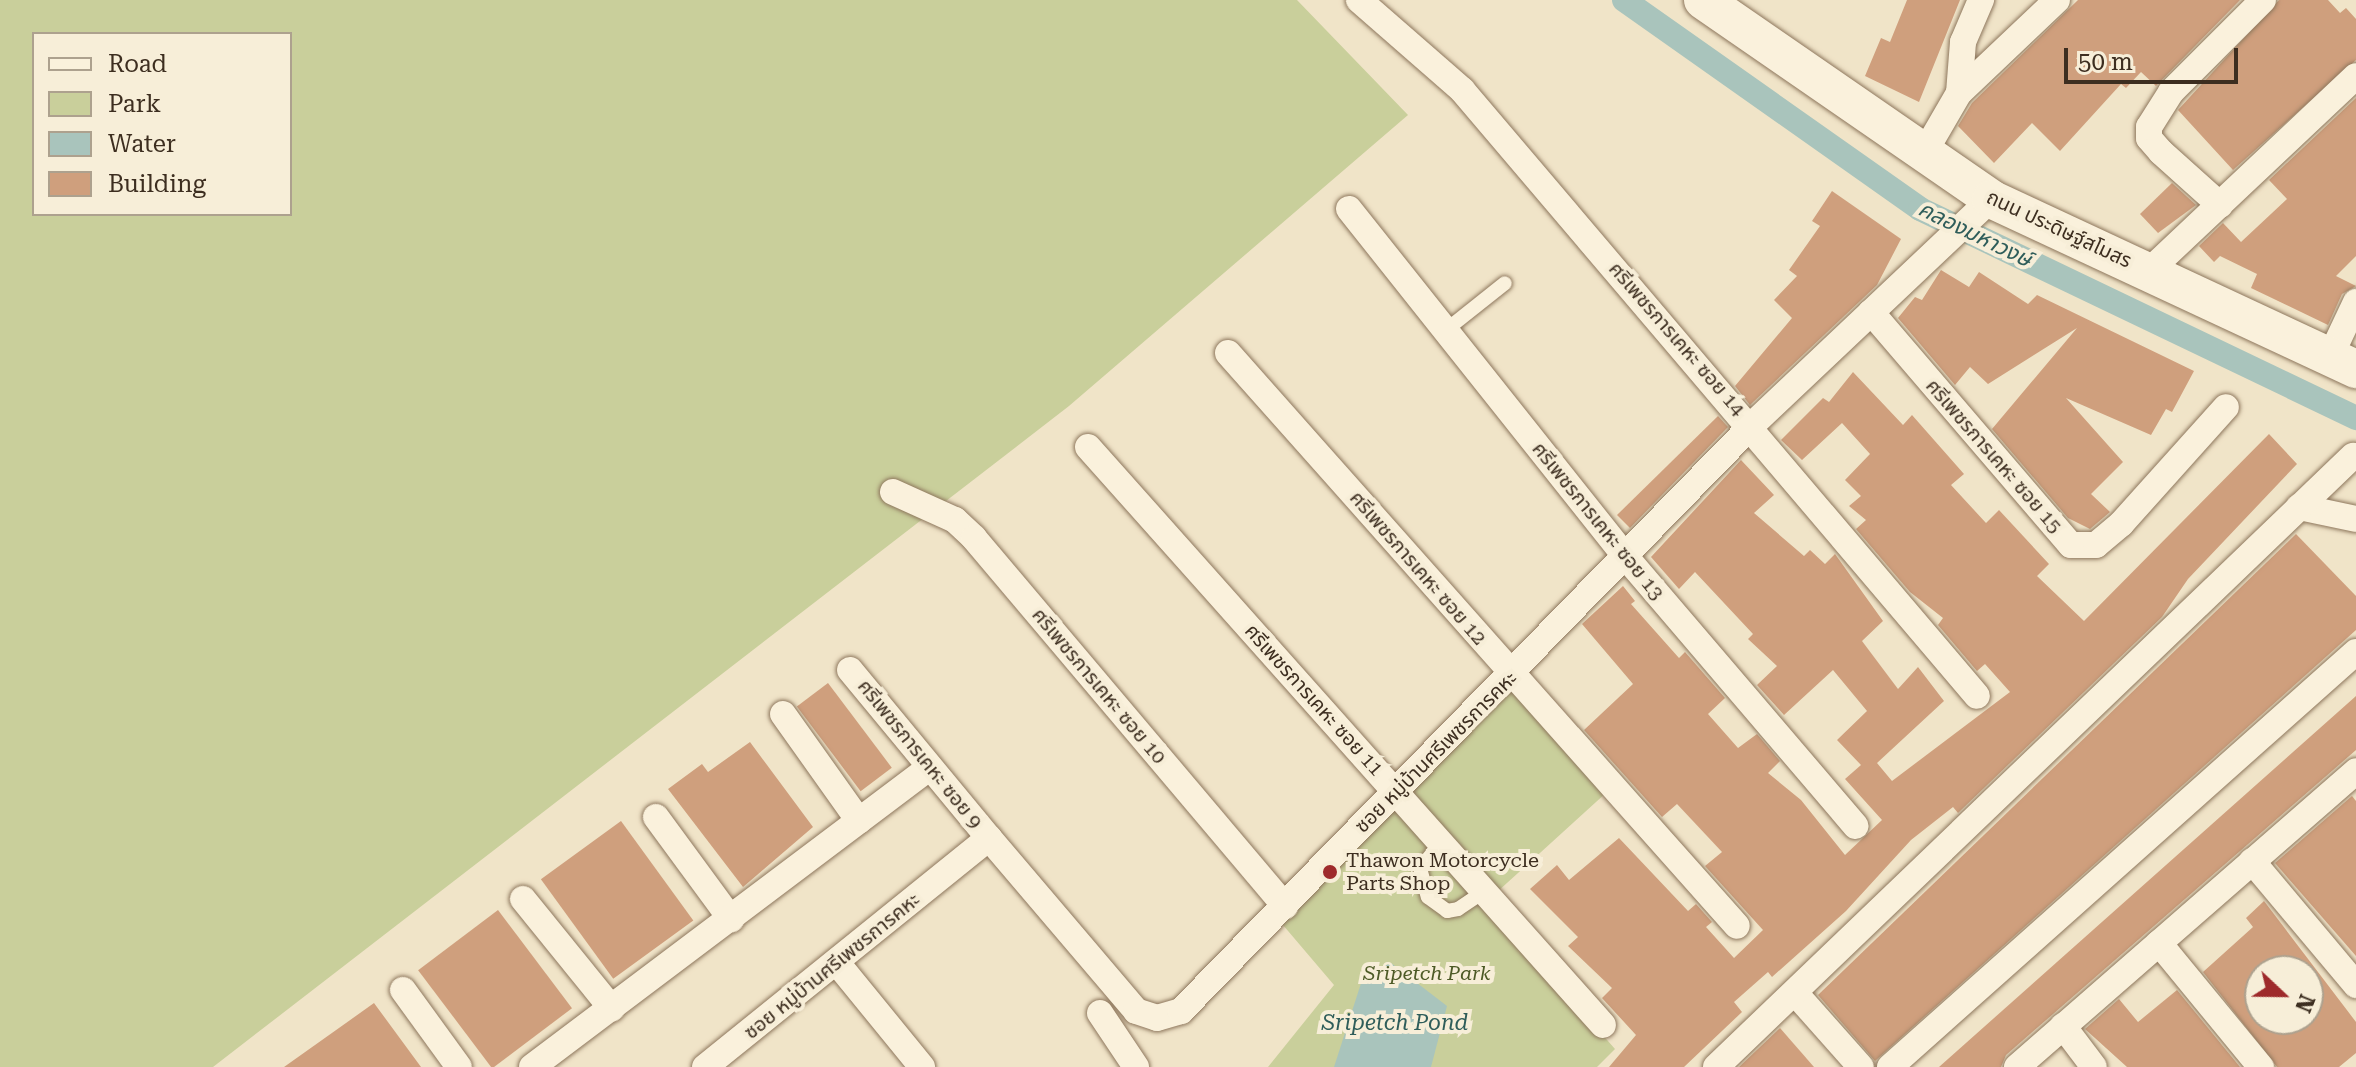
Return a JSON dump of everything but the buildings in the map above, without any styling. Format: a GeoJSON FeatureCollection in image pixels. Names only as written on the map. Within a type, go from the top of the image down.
{"type":"FeatureCollection","features":[{"type":"Feature","properties":{"kind":"street","name":"ศรีเพชรการเคหะ ซอย 14"},"geometry":{"type":"LineString","coordinates":[[1359,0],[1462,90],[1752,425],[1977,696]]}},
{"type":"Feature","properties":{"kind":"street","name":"ถนน ประดิษฐ์สโมสร"},"geometry":{"type":"LineString","coordinates":[[1703,0],[1923,155],[1991,199],[2343,363]]}},
{"type":"Feature","properties":{"kind":"street"},"geometry":{"type":"LineString","coordinates":[[1959,93],[1963,42],[1981,0]]}},
{"type":"Feature","properties":{"kind":"street"},"geometry":{"type":"LineString","coordinates":[[1923,155],[1959,93],[2057,0]]}},
{"type":"Feature","properties":{"kind":"street"},"geometry":{"type":"LineString","coordinates":[[2220,205],[2161,152],[2149,138],[2149,127],[2171,92],[2263,0]]}},
{"type":"Feature","properties":{"kind":"street"},"geometry":{"type":"LineString","coordinates":[[2149,271],[2356,76]]}},
{"type":"Feature","properties":{"kind":"street","name":"ซอย หมู่บ้านศรีเพชรการคหะ"},"geometry":{"type":"LineString","coordinates":[[705,1067],[838,964],[989,838],[1136,1011],[1157,1018],[1181,1011],[1512,676],[1752,425],[1991,199]]}},
{"type":"Feature","properties":{"kind":"street","name":"ศรีเพชรการเคหะ ซอย 13"},"geometry":{"type":"LineString","coordinates":[[1349,209],[1625,556],[1856,826]]}},
{"type":"Feature","properties":{"kind":"street"},"geometry":{"type":"LineString","coordinates":[[2343,363],[2356,302]]}},
{"type":"Feature","properties":{"kind":"street","name":"ศรีเพชรการเคหะ ซอย 15"},"geometry":{"type":"LineString","coordinates":[[1871,312],[2071,545],[2096,545],[2121,524],[2226,407]]}},
{"type":"Feature","properties":{"kind":"street","name":"ศรีเพชรการเคหะ ซอย 12"},"geometry":{"type":"LineString","coordinates":[[1228,353],[1737,926]]}},
{"type":"Feature","properties":{"kind":"street","name":"ศรีเพชรการเคหะ ซอย 11"},"geometry":{"type":"LineString","coordinates":[[1088,447],[1486,890],[1603,1025]]}},
{"type":"Feature","properties":{"kind":"street"},"geometry":{"type":"LineString","coordinates":[[1716,1067],[1797,995],[2353,456]]}},
{"type":"Feature","properties":{"kind":"street","name":"ศรีเพชรการเคหะ ซอย 10"},"geometry":{"type":"LineString","coordinates":[[893,492],[955,520],[974,538],[1285,906]]}},
{"type":"Feature","properties":{"kind":"street"},"geometry":{"type":"LineString","coordinates":[[2299,507],[2356,519]]}},
{"type":"Feature","properties":{"kind":"street"},"geometry":{"type":"LineString","coordinates":[[1890,1067],[2356,652]]}},
{"type":"Feature","properties":{"kind":"street","name":"ศรีเพชรการเคหะ ซอย 9"},"geometry":{"type":"LineString","coordinates":[[850,670],[989,838]]}},
{"type":"Feature","properties":{"kind":"street"},"geometry":{"type":"LineString","coordinates":[[783,714],[859,821]]}},
{"type":"Feature","properties":{"kind":"street"},"geometry":{"type":"LineString","coordinates":[[532,1067],[930,767]]}},
{"type":"Feature","properties":{"kind":"street"},"geometry":{"type":"LineString","coordinates":[[2017,1067],[2356,771]]}},
{"type":"Feature","properties":{"kind":"street"},"geometry":{"type":"LineString","coordinates":[[656,817],[731,919]]}},
{"type":"Feature","properties":{"kind":"street"},"geometry":{"type":"LineString","coordinates":[[2252,861],[2356,985]]}},
{"type":"Feature","properties":{"kind":"street"},"geometry":{"type":"LineString","coordinates":[[523,899],[612,1009]]}},
{"type":"Feature","properties":{"kind":"street"},"geometry":{"type":"LineString","coordinates":[[2159,943],[2261,1067]]}},
{"type":"Feature","properties":{"kind":"street"},"geometry":{"type":"LineString","coordinates":[[838,964],[922,1067]]}},
{"type":"Feature","properties":{"kind":"street"},"geometry":{"type":"LineString","coordinates":[[403,990],[459,1067]]}},
{"type":"Feature","properties":{"kind":"street"},"geometry":{"type":"LineString","coordinates":[[1797,995],[1861,1067]]}},
{"type":"Feature","properties":{"kind":"street"},"geometry":{"type":"LineString","coordinates":[[1100,1013],[1134,1066]]}},
{"type":"Feature","properties":{"kind":"street"},"geometry":{"type":"LineString","coordinates":[[2063,1026],[2094,1067]]}},
{"type":"Feature","properties":{"kind":"lane"},"geometry":{"type":"LineString","coordinates":[[1446,330],[1505,283]]}},
{"type":"Feature","properties":{"kind":"lane"},"geometry":{"type":"LineString","coordinates":[[1442,842],[1420,868],[1428,897],[1447,911],[1458,909],[1486,890]]}},
{"type":"Feature","properties":{"kind":"green space"},"geometry":{"type":"Polygon","coordinates":[[[0,0],[1297,0],[1408,115],[1069,406],[213,1067],[0,1067],[0,0]]]}},
{"type":"Feature","properties":{"kind":"green space","name":"Sripetch Park"},"geometry":{"type":"Polygon","coordinates":[[[1509,677],[1607,792],[1486,902],[1615,1049],[1597,1067],[1268,1067],[1334,985],[1277,918],[1509,677]]]}},
{"type":"Feature","properties":{"kind":"water","name":"Sripetch Pond"},"geometry":{"type":"Polygon","coordinates":[[[1391,963],[1447,1006],[1431,1067],[1334,1067],[1364,974],[1391,963]]]}},
{"type":"Feature","properties":{"kind":"waterway","name":"คลองมหาวงษ์"},"geometry":{"type":"LineString","coordinates":[[1624,0],[1920,209],[2356,418]]}},
{"type":"Feature","properties":{"kind":"place","name":"Thawon Motorcycle Parts Shop"},"geometry":{"type":"Point","coordinates":[1330,872]}}]}
